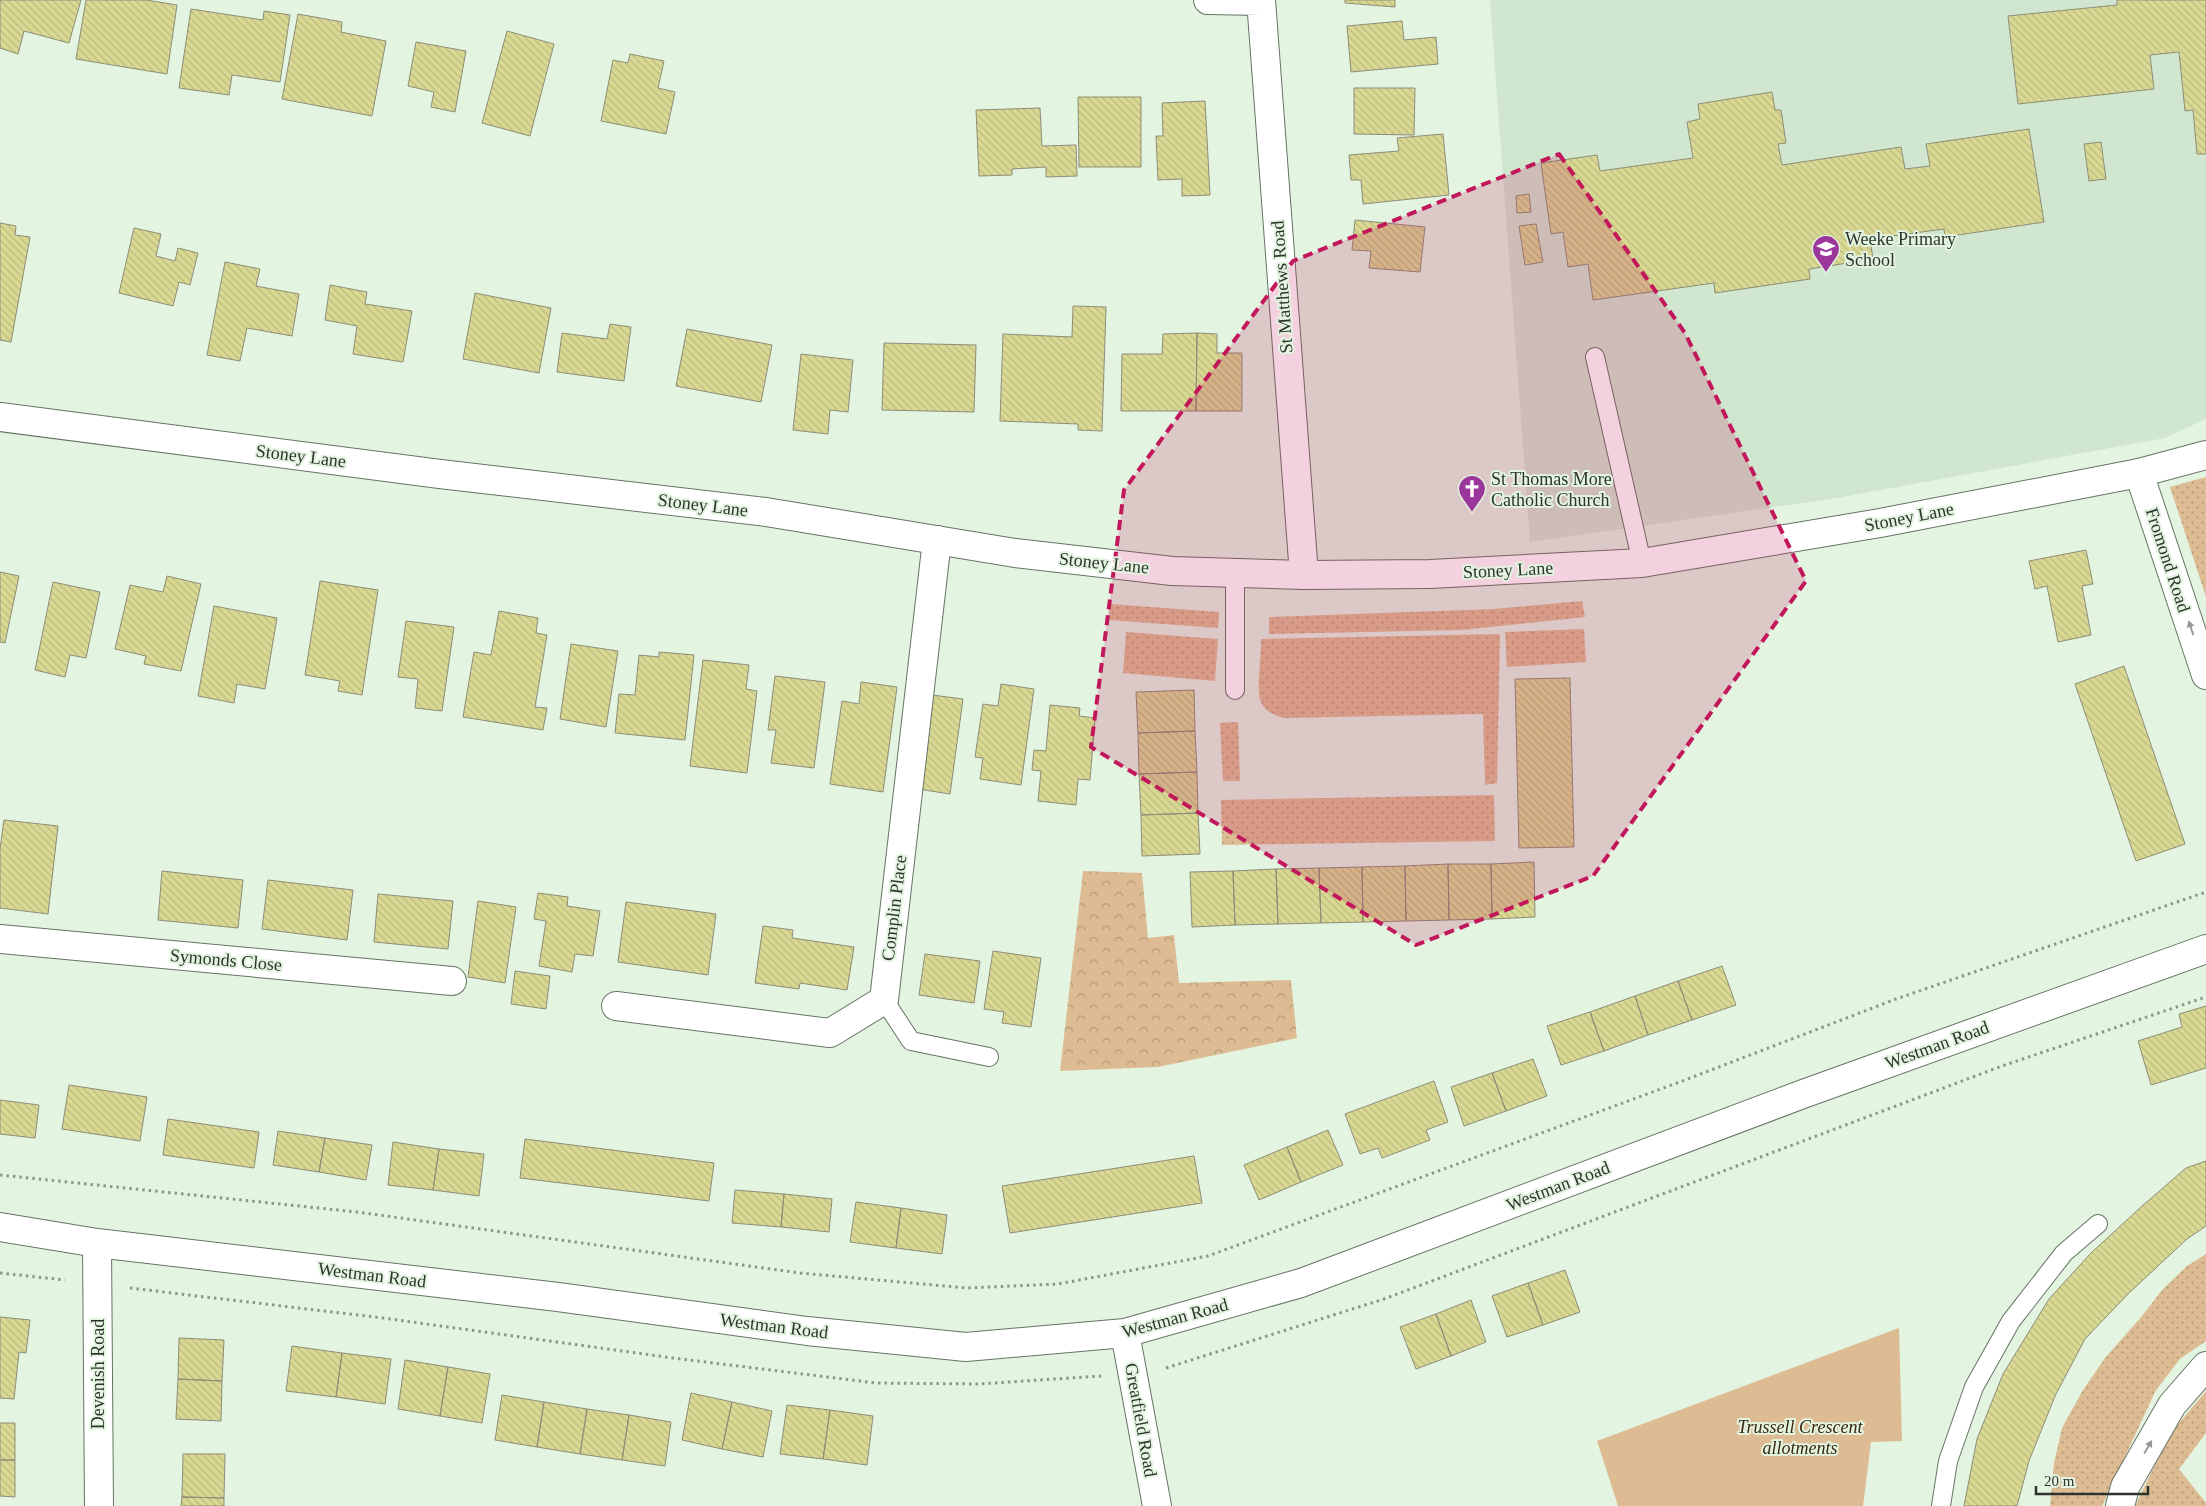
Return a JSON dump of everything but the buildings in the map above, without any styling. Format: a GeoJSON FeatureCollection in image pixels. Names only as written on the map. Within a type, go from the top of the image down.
{"type":"FeatureCollection","features":[{"type":"Feature","properties":{"kind":"street"},"geometry":{"type":"LineString","coordinates":[[1208,0],[1261,1]]}},
{"type":"Feature","properties":{"kind":"street","name":"St Matthews Road"},"geometry":{"type":"LineString","coordinates":[[1261,1],[1304,575]]}},
{"type":"Feature","properties":{"kind":"street","name":"Stoney Lane"},"geometry":{"type":"LineString","coordinates":[[0,418],[440,474],[766,512],[1015,553],[1172,571],[1304,575],[1430,574],[1642,563],[1880,523],[2139,473],[2206,455]]}},
{"type":"Feature","properties":{"kind":"street","name":"Fromond Road"},"geometry":{"type":"LineString","coordinates":[[2139,473],[2206,675]]}},
{"type":"Feature","properties":{"kind":"street","name":"Complin Place"},"geometry":{"type":"LineString","coordinates":[[884,1000],[937,540]]}},
{"type":"Feature","properties":{"kind":"street","name":"Symonds Close"},"geometry":{"type":"LineString","coordinates":[[0,939],[452,981]]}},
{"type":"Feature","properties":{"kind":"street","name":"Westman Road"},"geometry":{"type":"LineString","coordinates":[[0,1227],[97,1243],[558,1297],[807,1331],[966,1347],[1125,1333],[1301,1283],[1803,1094],[2206,949]]}},
{"type":"Feature","properties":{"kind":"street"},"geometry":{"type":"LineString","coordinates":[[616,1006],[830,1033],[884,1000]]}},
{"type":"Feature","properties":{"kind":"street","name":"Devenish Road"},"geometry":{"type":"LineString","coordinates":[[97,1243],[99,1506]]}},
{"type":"Feature","properties":{"kind":"street","name":"Greatfield Road"},"geometry":{"type":"LineString","coordinates":[[1125,1333],[1157,1506]]}},
{"type":"Feature","properties":{"kind":"street"},"geometry":{"type":"LineString","coordinates":[[2120,1506],[2125,1487],[2172,1405],[2206,1366]]}},
{"type":"Feature","properties":{"kind":"lane"},"geometry":{"type":"LineString","coordinates":[[1595,357],[1642,563]]}},
{"type":"Feature","properties":{"kind":"lane"},"geometry":{"type":"LineString","coordinates":[[1234,573],[1235,690]]}},
{"type":"Feature","properties":{"kind":"lane"},"geometry":{"type":"LineString","coordinates":[[884,1000],[911,1041],[988,1057]]}},
{"type":"Feature","properties":{"kind":"lane"},"geometry":{"type":"LineString","coordinates":[[1941,1506],[1948,1461],[1974,1387],[2011,1321],[2064,1253],[2098,1224]]}},
{"type":"Feature","properties":{"kind":"path"},"geometry":{"type":"LineString","coordinates":[[0,1175],[356,1212],[800,1273],[967,1288],[1058,1284],[1208,1256],[1896,1000],[2206,892]]}},
{"type":"Feature","properties":{"kind":"path"},"geometry":{"type":"LineString","coordinates":[[0,1273],[383,1318],[876,1383],[978,1384],[1133,1374],[1168,1367],[1384,1298],[2002,1066],[2206,997]]}},
{"type":"Feature","properties":{"kind":"highlighted area"},"geometry":{"type":"Polygon","coordinates":[[[1559,154],[1685,333],[1806,581],[1593,876],[1416,945],[1091,747],[1124,490],[1293,261],[1559,154]]]}},
{"type":"Feature","properties":{"kind":"shaded area","name":"Weeke Primary School"},"geometry":{"type":"Polygon","coordinates":[[[1490,0],[2206,0],[2206,419],[2165,438],[1837,498],[1530,542],[1490,0]]]}},
{"type":"Feature","properties":{"kind":"green space"},"geometry":{"type":"Polygon","coordinates":[[[2206,477],[2206,597],[2170,487],[2206,477]]]}},
{"type":"Feature","properties":{"kind":"green space"},"geometry":{"type":"Polygon","coordinates":[[[1582,601],[1585,617],[1462,630],[1269,634],[1269,617],[1494,609],[1582,601]]]}},
{"type":"Feature","properties":{"kind":"green space"},"geometry":{"type":"Polygon","coordinates":[[[1110,604],[1219,612],[1218,628],[1109,620],[1110,604]]]}},
{"type":"Feature","properties":{"kind":"green space"},"geometry":{"type":"Polygon","coordinates":[[[1584,629],[1586,662],[1507,667],[1505,632],[1584,629]]]}},
{"type":"Feature","properties":{"kind":"green space"},"geometry":{"type":"Polygon","coordinates":[[[1126,632],[1218,639],[1215,681],[1123,673],[1126,632]]]}},
{"type":"Feature","properties":{"kind":"green space"},"geometry":{"type":"Polygon","coordinates":[[[1500,634],[1497,783],[1485,785],[1483,714],[1283,718],[1269,711],[1261,703],[1259,684],[1261,639],[1500,634]]]}},
{"type":"Feature","properties":{"kind":"green space"},"geometry":{"type":"Polygon","coordinates":[[[1238,722],[1240,781],[1223,781],[1220,723],[1238,722]]]}},
{"type":"Feature","properties":{"kind":"green space"},"geometry":{"type":"Polygon","coordinates":[[[1494,795],[1495,841],[1222,845],[1221,800],[1494,795]]]}},
{"type":"Feature","properties":{"kind":"green space"},"geometry":{"type":"Polygon","coordinates":[[[1083,871],[1142,873],[1148,938],[1174,935],[1179,983],[1291,980],[1297,1038],[1158,1067],[1060,1071],[1083,871]]]}},
{"type":"Feature","properties":{"kind":"green space"},"geometry":{"type":"Polygon","coordinates":[[[2206,1254],[2206,1341],[2180,1359],[2156,1390],[2102,1506],[2050,1506],[2054,1463],[2062,1428],[2083,1390],[2105,1358],[2162,1290],[2187,1266],[2206,1254]]]}},
{"type":"Feature","properties":{"kind":"green space","name":"Trussell Crescent allotments"},"geometry":{"type":"Polygon","coordinates":[[[1899,1328],[1902,1441],[1871,1442],[1863,1506],[1618,1506],[1597,1441],[1899,1328]]]}},
{"type":"Feature","properties":{"kind":"green space"},"geometry":{"type":"Polygon","coordinates":[[[2206,1391],[2206,1433],[2179,1469],[2206,1503],[2206,1506],[2135,1506],[2170,1434],[2206,1391]]]}},
{"type":"Feature","properties":{"kind":"place","name":"Weeke Primary School"},"geometry":{"type":"Point","coordinates":[1826,273]}},
{"type":"Feature","properties":{"kind":"place","name":"St Thomas More Catholic Church"},"geometry":{"type":"Point","coordinates":[1472,513]}}]}
